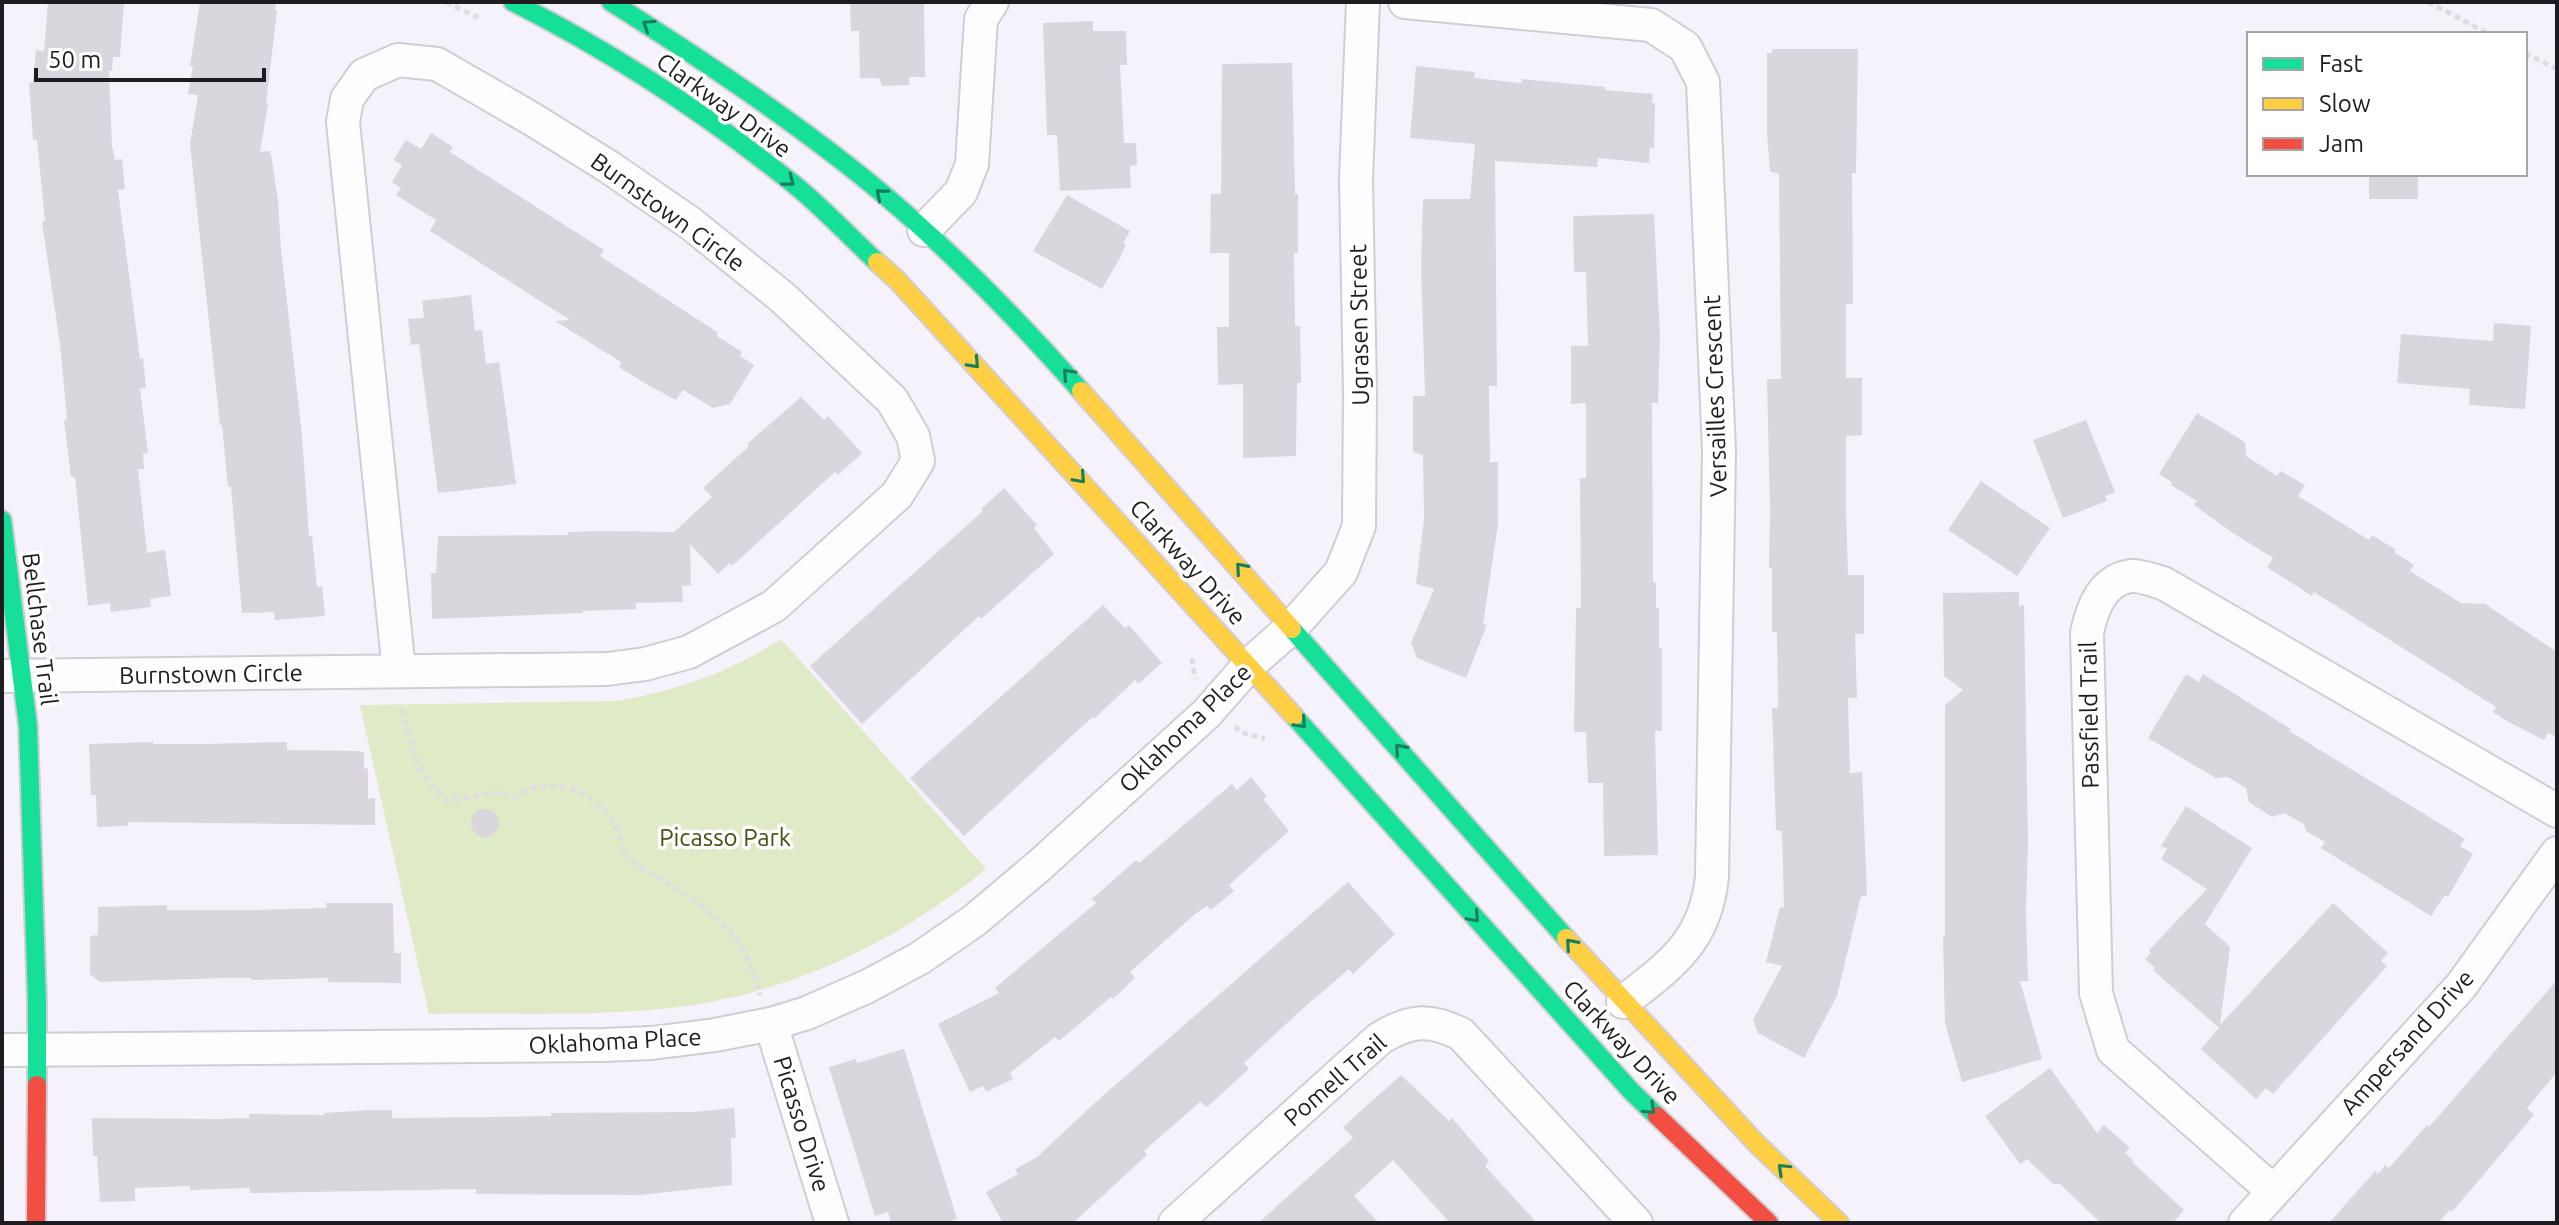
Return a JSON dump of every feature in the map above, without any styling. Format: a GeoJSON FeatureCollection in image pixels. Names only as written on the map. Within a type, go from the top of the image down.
{"type":"FeatureCollection","features":[{"type":"Feature","properties":{"kind":"street","name":"Clarkway Drive"},"geometry":{"type":"LineString","coordinates":[[513,2],[573,32],[693,108],[798,188],[897,280],[1249,665],[1632,1092],[1769,1223]]}},
{"type":"Feature","properties":{"kind":"street","name":"Clarkway Drive"},"geometry":{"type":"LineString","coordinates":[[611,2],[698,57],[838,158],[924,230],[1012,313],[1623,1002],[1756,1143],[1839,1223]]}},
{"type":"Feature","properties":{"kind":"street"},"geometry":{"type":"LineString","coordinates":[[924,230],[961,192],[972,164],[981,19],[992,2]]}},
{"type":"Feature","properties":{"kind":"street","name":"Ugrasen Street"},"geometry":{"type":"LineString","coordinates":[[1292,627],[1341,572],[1359,526],[1356,179],[1363,2]]}},
{"type":"Feature","properties":{"kind":"street","name":"Versailles Crescent"},"geometry":{"type":"LineString","coordinates":[[1405,2],[1651,25],[1685,47],[1703,82],[1719,450],[1710,904],[1684,951],[1623,1002]]}},
{"type":"Feature","properties":{"kind":"street","name":"Burnstown Circle"},"geometry":{"type":"LineString","coordinates":[[12,676],[607,669],[645,664],[689,652],[774,606],[897,495],[918,461],[913,436],[892,400],[782,297],[690,223],[609,167],[437,64],[398,60],[364,75],[347,99],[343,122],[399,671]]}},
{"type":"Feature","properties":{"kind":"street","name":"Bellchase Trail"},"geometry":{"type":"LineString","coordinates":[[2,520],[12,676],[28,726],[37,1002],[36,1223]]}},
{"type":"Feature","properties":{"kind":"street","name":"Passfield Trail"},"geometry":{"type":"LineString","coordinates":[[2273,1191],[2113,1050],[2096,993],[2087,633],[2092,608],[2106,588],[2132,576],[2163,583],[2557,811]]}},
{"type":"Feature","properties":{"kind":"street","name":"Oklahoma Place"},"geometry":{"type":"LineString","coordinates":[[2,1050],[652,1043],[715,1035],[766,1010],[807,1013],[868,986],[920,958],[975,920],[1207,713],[1249,665],[1292,627]]}},
{"type":"Feature","properties":{"kind":"street","name":"Ampersand Drive"},"geometry":{"type":"LineString","coordinates":[[2245,1223],[2461,986],[2557,853]]}},
{"type":"Feature","properties":{"kind":"street","name":"Picasso Drive"},"geometry":{"type":"LineString","coordinates":[[766,1010],[832,1223]]}},
{"type":"Feature","properties":{"kind":"street","name":"Pomell Trail"},"geometry":{"type":"LineString","coordinates":[[1175,1223],[1379,1039],[1399,1026],[1421,1022],[1442,1024],[1461,1034],[1636,1223]]}},
{"type":"Feature","properties":{"kind":"path"},"geometry":{"type":"LineString","coordinates":[[446,2],[489,23]]}},
{"type":"Feature","properties":{"kind":"path"},"geometry":{"type":"LineString","coordinates":[[2428,2],[2485,32]]}},
{"type":"Feature","properties":{"kind":"path"},"geometry":{"type":"LineString","coordinates":[[2527,54],[2557,69]]}},
{"type":"Feature","properties":{"kind":"path"},"geometry":{"type":"LineString","coordinates":[[1190,651],[1193,678]]}},
{"type":"Feature","properties":{"kind":"path"},"geometry":{"type":"LineString","coordinates":[[402,710],[422,775],[448,801],[496,792],[514,797],[537,787],[555,786],[573,789],[605,811],[632,863],[704,909],[736,939],[766,1010]]}},
{"type":"Feature","properties":{"kind":"green space","name":"Picasso Park"},"geometry":{"type":"Polygon","coordinates":[[[781,639],[986,869],[949,898],[870,946],[786,982],[741,995],[696,1004],[622,1012],[429,1014],[360,705],[619,701],[703,678],[743,661],[781,639]]]}},
{"type":"Feature","properties":{"kind":"building"},"geometry":{"type":"Polygon","coordinates":[[[48,2],[124,2],[120,57],[113,57],[112,71],[109,71],[112,146],[115,160],[122,159],[125,189],[118,190],[146,388],[140,389],[148,453],[143,454],[144,469],[138,469],[147,553],[165,550],[171,596],[150,599],[151,607],[111,612],[110,603],[88,606],[75,477],[71,477],[64,420],[67,419],[60,344],[42,222],[45,221],[37,140],[33,140],[29,83],[33,82],[36,50],[44,51],[48,2]]]}},
{"type":"Feature","properties":{"kind":"building"},"geometry":{"type":"Polygon","coordinates":[[[200,2],[276,2],[268,104],[260,152],[269,151],[271,154],[278,201],[309,536],[312,536],[317,587],[322,586],[325,616],[275,620],[274,612],[242,613],[231,487],[228,487],[220,425],[190,144],[198,95],[188,94],[200,2]]]}},
{"type":"Feature","properties":{"kind":"building"},"geometry":{"type":"Polygon","coordinates":[[[850,2],[924,2],[925,77],[909,77],[909,85],[882,86],[879,78],[860,78],[859,31],[851,31],[850,2]]]}},
{"type":"Feature","properties":{"kind":"building"},"geometry":{"type":"Polygon","coordinates":[[[1093,21],[1093,31],[1126,31],[1127,65],[1120,65],[1124,143],[1136,143],[1137,165],[1130,166],[1131,188],[1060,191],[1057,135],[1047,135],[1043,23],[1093,21]]]}},
{"type":"Feature","properties":{"kind":"building"},"geometry":{"type":"Polygon","coordinates":[[[1772,49],[1858,49],[1856,173],[1852,173],[1853,304],[1846,304],[1846,378],[1862,378],[1862,435],[1846,436],[1846,510],[1848,575],[1864,575],[1864,634],[1855,634],[1857,698],[1848,698],[1850,773],[1862,772],[1867,896],[1861,896],[1837,996],[1804,1058],[1758,1033],[1753,1020],[1782,966],[1766,962],[1780,907],[1784,908],[1782,831],[1776,830],[1772,708],[1778,708],[1777,632],[1772,632],[1772,568],[1769,568],[1767,379],[1781,379],[1779,174],[1770,171],[1767,133],[1767,53],[1772,53],[1772,49]]]}},
{"type":"Feature","properties":{"kind":"building"},"geometry":{"type":"Polygon","coordinates":[[[1292,63],[1295,194],[1298,194],[1298,253],[1294,253],[1295,326],[1300,326],[1301,383],[1297,383],[1296,456],[1243,458],[1243,384],[1218,385],[1217,327],[1229,327],[1229,253],[1210,253],[1211,194],[1221,194],[1222,64],[1292,63]]]}},
{"type":"Feature","properties":{"kind":"building"},"geometry":{"type":"Polygon","coordinates":[[[1416,66],[1475,72],[1474,78],[1521,83],[1522,79],[1653,94],[1652,103],[1655,103],[1654,148],[1650,147],[1649,163],[1598,158],[1597,167],[1495,161],[1497,386],[1489,386],[1490,462],[1498,462],[1498,524],[1483,624],[1487,625],[1466,678],[1417,658],[1411,643],[1434,589],[1416,584],[1424,519],[1423,455],[1413,452],[1413,396],[1425,396],[1421,265],[1423,199],[1470,199],[1475,144],[1410,138],[1416,66]]]}},
{"type":"Feature","properties":{"kind":"building"},"geometry":{"type":"Polygon","coordinates":[[[431,133],[453,147],[450,152],[604,250],[600,256],[717,332],[717,336],[742,352],[740,356],[754,365],[730,404],[713,408],[683,390],[676,400],[646,384],[619,367],[621,362],[555,321],[570,320],[430,231],[436,220],[396,195],[401,188],[392,182],[402,165],[393,160],[406,140],[421,149],[431,133]]]}},
{"type":"Feature","properties":{"kind":"building"},"geometry":{"type":"Polygon","coordinates":[[[2369,176],[2418,176],[2418,199],[2369,199],[2369,176]]]}},
{"type":"Feature","properties":{"kind":"building"},"geometry":{"type":"Polygon","coordinates":[[[1067,195],[1130,231],[1120,258],[1102,289],[1033,251],[1067,195]]]}},
{"type":"Feature","properties":{"kind":"building"},"geometry":{"type":"Polygon","coordinates":[[[1654,214],[1660,336],[1658,403],[1652,403],[1653,582],[1656,583],[1656,608],[1659,608],[1659,648],[1662,648],[1662,731],[1655,731],[1658,855],[1604,856],[1603,783],[1588,783],[1586,732],[1574,732],[1576,608],[1581,608],[1580,478],[1586,478],[1586,403],[1571,404],[1571,346],[1588,346],[1586,272],[1574,272],[1573,216],[1654,214]]]}},
{"type":"Feature","properties":{"kind":"building"},"geometry":{"type":"Polygon","coordinates":[[[471,295],[475,331],[482,330],[486,364],[499,362],[516,484],[438,493],[419,344],[411,345],[408,319],[424,318],[422,301],[471,295]]]}},
{"type":"Feature","properties":{"kind":"building"},"geometry":{"type":"Polygon","coordinates":[[[2494,323],[2531,326],[2525,409],[2469,405],[2470,389],[2397,383],[2401,334],[2493,341],[2494,323]]]}},
{"type":"Feature","properties":{"kind":"building"},"geometry":{"type":"Polygon","coordinates":[[[801,397],[824,420],[828,416],[862,453],[838,475],[835,472],[732,566],[730,563],[718,574],[690,544],[691,585],[682,586],[683,602],[636,603],[636,609],[583,613],[432,619],[431,573],[436,573],[438,536],[674,532],[712,497],[703,488],[801,397]]]}},
{"type":"Feature","properties":{"kind":"building"},"geometry":{"type":"Polygon","coordinates":[[[2197,413],[2245,442],[2246,456],[2277,476],[2281,471],[2305,485],[2298,496],[2369,540],[2372,535],[2396,550],[2394,552],[2414,565],[2410,571],[2461,603],[2485,604],[2557,652],[2557,737],[2548,733],[2544,740],[2505,720],[2493,712],[2496,707],[2314,592],[2312,596],[2267,567],[2273,558],[2233,533],[2194,505],[2197,501],[2171,485],[2172,482],[2159,474],[2197,413]]]}},
{"type":"Feature","properties":{"kind":"building"},"geometry":{"type":"Polygon","coordinates":[[[2086,420],[2115,492],[2105,496],[2107,501],[2063,518],[2033,440],[2086,420]]]}},
{"type":"Feature","properties":{"kind":"building"},"geometry":{"type":"Polygon","coordinates":[[[1981,481],[2050,528],[2017,576],[1948,530],[1981,481]]]}},
{"type":"Feature","properties":{"kind":"building"},"geometry":{"type":"Polygon","coordinates":[[[1004,488],[1037,525],[1034,528],[1054,554],[981,619],[979,616],[862,724],[810,666],[983,511],[981,509],[1004,488]]]}},
{"type":"Feature","properties":{"kind":"building"},"geometry":{"type":"Polygon","coordinates":[[[2019,592],[2019,606],[2024,605],[2028,843],[2028,981],[2020,981],[2042,1059],[1962,1082],[1945,1023],[1943,937],[1945,705],[1963,690],[1944,676],[1943,593],[2019,592]]]}},
{"type":"Feature","properties":{"kind":"building"},"geometry":{"type":"Polygon","coordinates":[[[1103,605],[1125,628],[1129,625],[1162,663],[1138,684],[1135,680],[964,836],[910,778],[1103,605]]]}},
{"type":"Feature","properties":{"kind":"building"},"geometry":{"type":"Polygon","coordinates":[[[2186,674],[2199,682],[2203,674],[2291,729],[2289,731],[2465,839],[2460,846],[2473,854],[2448,897],[2445,895],[2431,916],[2321,848],[2325,842],[2306,831],[2304,824],[2284,813],[2272,817],[2249,802],[2246,788],[2228,777],[2216,778],[2148,738],[2186,674]]]}},
{"type":"Feature","properties":{"kind":"building"},"geometry":{"type":"Polygon","coordinates":[[[287,742],[287,750],[359,751],[364,753],[364,769],[368,768],[368,799],[375,798],[375,825],[128,822],[128,826],[97,827],[96,795],[91,795],[89,744],[287,742]]]}},
{"type":"Feature","properties":{"kind":"building"},"geometry":{"type":"Polygon","coordinates":[[[1251,777],[1267,796],[1263,799],[1289,831],[1229,885],[1234,891],[1211,910],[1207,906],[1195,914],[1130,972],[1135,978],[1113,999],[1111,997],[1059,1041],[1055,1037],[1010,1073],[1013,1079],[986,1092],[983,1086],[970,1092],[938,1024],[999,993],[995,988],[1096,903],[1092,899],[1136,860],[1139,863],[1232,784],[1237,790],[1251,777]]]}},
{"type":"Feature","properties":{"kind":"building"},"geometry":{"type":"Polygon","coordinates":[[[2186,806],[2252,848],[2205,924],[2230,947],[2220,1025],[2333,903],[2388,953],[2381,961],[2387,966],[2273,1094],[2266,1088],[2256,1099],[2201,1049],[2219,1028],[2153,970],[2155,968],[2145,959],[2151,953],[2149,950],[2207,889],[2161,859],[2167,849],[2161,846],[2186,806]]]}},
{"type":"Feature","properties":{"kind":"building"},"geometry":{"type":"Polygon","coordinates":[[[485,809],[495,813],[499,823],[495,833],[485,837],[475,833],[471,823],[475,813],[485,809]]]}},
{"type":"Feature","properties":{"kind":"building"},"geometry":{"type":"Polygon","coordinates":[[[1348,882],[1395,934],[1353,974],[1349,969],[1299,1012],[1244,1063],[1249,1069],[1207,1107],[1200,1102],[1144,1151],[1147,1155],[1073,1223],[1003,1223],[986,1192],[1018,1174],[1015,1169],[1037,1157],[1348,882]]]}},
{"type":"Feature","properties":{"kind":"building"},"geometry":{"type":"Polygon","coordinates":[[[326,903],[393,903],[394,953],[401,953],[401,983],[328,982],[328,978],[100,982],[90,974],[90,936],[98,935],[98,907],[167,905],[167,910],[250,910],[326,908],[326,903]]]}},
{"type":"Feature","properties":{"kind":"building"},"geometry":{"type":"Polygon","coordinates":[[[2557,980],[2557,1072],[2527,1108],[2534,1115],[2452,1212],[2450,1210],[2438,1223],[2329,1223],[2375,1171],[2378,1174],[2385,1165],[2389,1168],[2427,1125],[2429,1127],[2557,980]]]}},
{"type":"Feature","properties":{"kind":"building"},"geometry":{"type":"Polygon","coordinates":[[[904,1049],[957,1219],[943,1223],[891,1223],[888,1212],[875,1216],[829,1067],[856,1059],[857,1063],[904,1049]]]}},
{"type":"Feature","properties":{"kind":"building"},"geometry":{"type":"Polygon","coordinates":[[[2050,1068],[2097,1133],[2104,1125],[2130,1148],[2125,1153],[2132,1162],[2184,1210],[2173,1223],[2101,1223],[2060,1184],[2053,1184],[2027,1159],[2020,1164],[1985,1116],[2050,1068]]]}},
{"type":"Feature","properties":{"kind":"building"},"geometry":{"type":"Polygon","coordinates":[[[1401,1075],[1449,1121],[1452,1118],[1489,1161],[1485,1166],[1537,1223],[1450,1223],[1393,1160],[1354,1196],[1379,1223],[1258,1223],[1353,1138],[1343,1127],[1401,1075]]]}},
{"type":"Feature","properties":{"kind":"building"},"geometry":{"type":"Polygon","coordinates":[[[734,1108],[736,1138],[731,1138],[732,1185],[639,1195],[476,1194],[476,1189],[250,1193],[250,1188],[190,1190],[190,1186],[135,1188],[135,1201],[100,1202],[97,1156],[93,1156],[92,1118],[218,1119],[249,1118],[249,1114],[324,1115],[369,1110],[392,1110],[392,1118],[497,1117],[551,1116],[551,1113],[694,1112],[734,1108]]]}},
{"type":"Feature","properties":{"kind":"traffic: fast"},"geometry":{"type":"LineString","coordinates":[[513,2],[624,64],[729,134],[806,195],[877,262]]}},
{"type":"Feature","properties":{"kind":"traffic: fast"},"geometry":{"type":"LineString","coordinates":[[611,2],[769,107],[890,200],[975,278],[1081,391]]}},
{"type":"Feature","properties":{"kind":"traffic: fast"},"geometry":{"type":"LineString","coordinates":[[2,520],[28,726],[37,1085]]}},
{"type":"Feature","properties":{"kind":"traffic: fast"},"geometry":{"type":"LineString","coordinates":[[1292,629],[1566,938]]}},
{"type":"Feature","properties":{"kind":"traffic: fast"},"geometry":{"type":"LineString","coordinates":[[1294,716],[1657,1116]]}},
{"type":"Feature","properties":{"kind":"traffic: slow"},"geometry":{"type":"LineString","coordinates":[[877,262],[897,280],[1294,716]]}},
{"type":"Feature","properties":{"kind":"traffic: slow"},"geometry":{"type":"LineString","coordinates":[[1081,391],[1292,629]]}},
{"type":"Feature","properties":{"kind":"traffic: slow"},"geometry":{"type":"LineString","coordinates":[[1566,938],[1756,1143],[1839,1223]]}},
{"type":"Feature","properties":{"kind":"traffic: jam"},"geometry":{"type":"LineString","coordinates":[[36,1223],[37,1085]]}},
{"type":"Feature","properties":{"kind":"traffic: jam"},"geometry":{"type":"LineString","coordinates":[[1657,1116],[1769,1223]]}}]}
